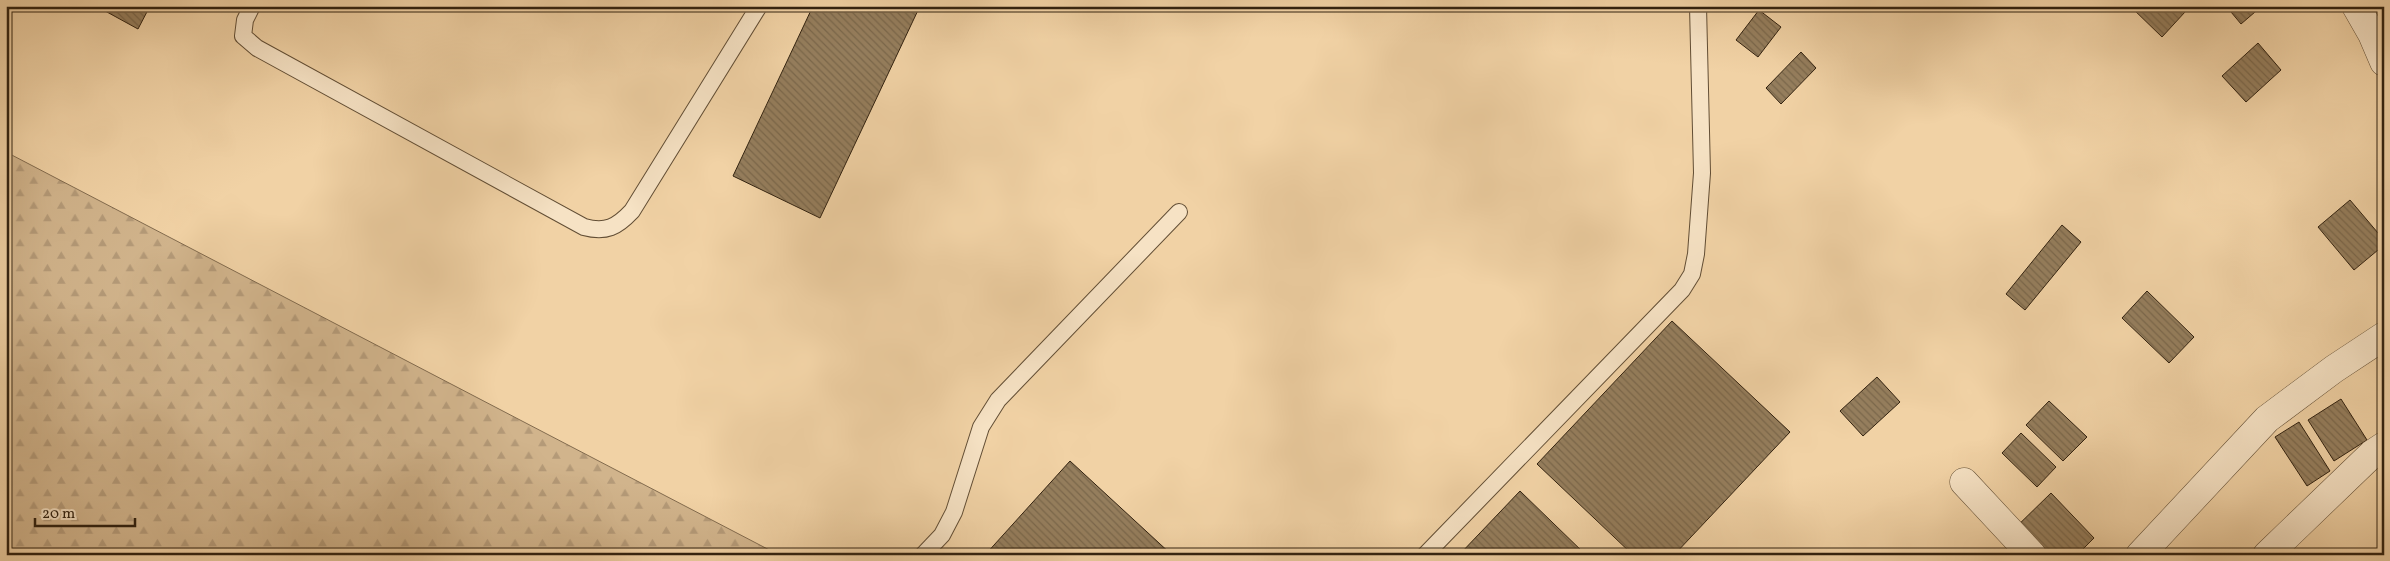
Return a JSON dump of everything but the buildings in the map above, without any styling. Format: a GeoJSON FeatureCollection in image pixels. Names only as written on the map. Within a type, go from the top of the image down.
{"type":"FeatureCollection","features":[{"type":"Feature","properties":{"kind":"street"},"geometry":{"type":"LineString","coordinates":[[2356,6],[2372,34],[2384,62]]}},
{"type":"Feature","properties":{"kind":"street"},"geometry":{"type":"LineString","coordinates":[[2140,555],[2268,420],[2334,369],[2384,336]]}},
{"type":"Feature","properties":{"kind":"street"},"geometry":{"type":"LineString","coordinates":[[2267,555],[2372,454],[2384,446]]}},
{"type":"Feature","properties":{"kind":"street"},"geometry":{"type":"LineString","coordinates":[[1964,482],[2032,555]]}},
{"type":"Feature","properties":{"kind":"lane"},"geometry":{"type":"LineString","coordinates":[[252,6],[245,20],[243,36],[257,48],[584,227],[596,230],[609,230],[621,223],[632,211],[759,6]]}},
{"type":"Feature","properties":{"kind":"lane"},"geometry":{"type":"LineString","coordinates":[[1425,555],[1682,290],[1692,274],[1696,254],[1702,173],[1698,6]]}},
{"type":"Feature","properties":{"kind":"lane"},"geometry":{"type":"LineString","coordinates":[[923,555],[942,536],[954,512],[981,426],[998,400],[1179,212]]}},
{"type":"Feature","properties":{"kind":"green space"},"geometry":{"type":"Polygon","coordinates":[[[6,152],[779,555],[6,555],[6,152]]]}}]}
